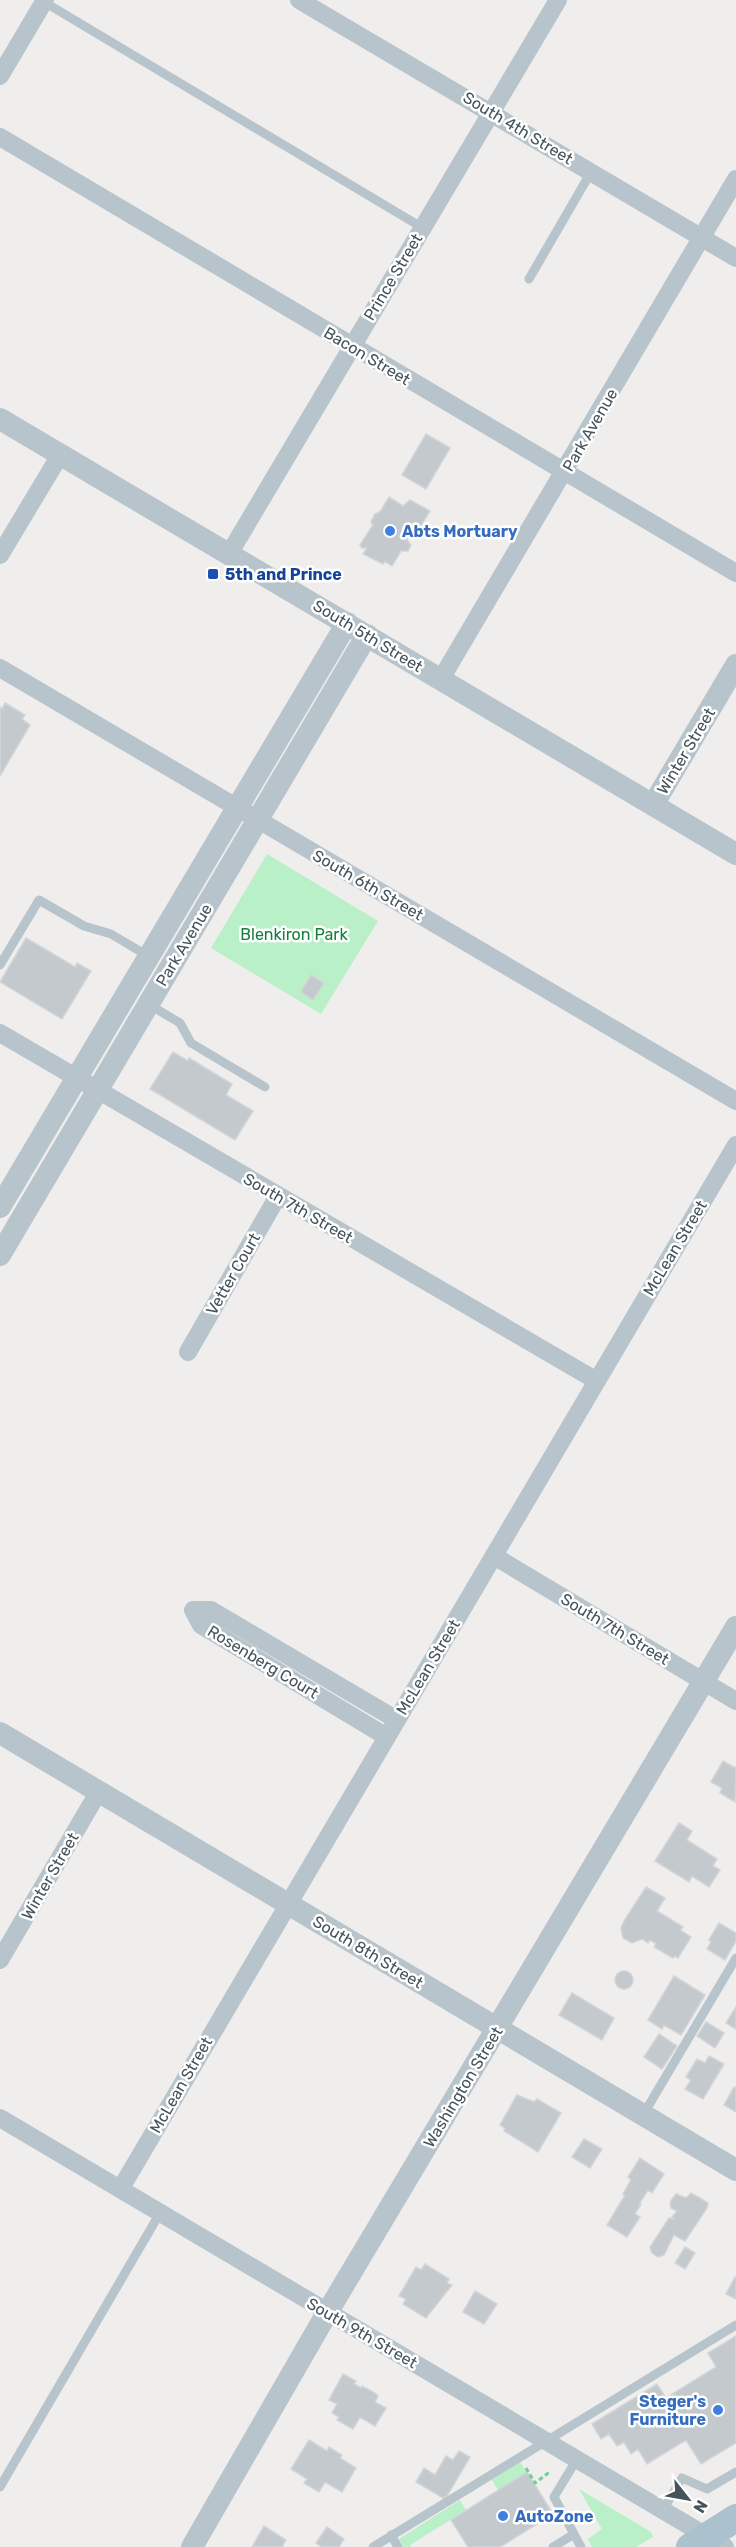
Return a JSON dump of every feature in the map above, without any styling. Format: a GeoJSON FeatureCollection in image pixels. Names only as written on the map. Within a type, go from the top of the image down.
{"type":"FeatureCollection","features":[{"type":"Feature","properties":{"kind":"main road"},"geometry":{"type":"LineString","coordinates":[[708,2543],[736,2518]]}},
{"type":"Feature","properties":{"kind":"street","name":"South 4th Street"},"geometry":{"type":"LineString","coordinates":[[299,0],[736,258]]}},
{"type":"Feature","properties":{"kind":"street","name":"Prince Street"},"geometry":{"type":"LineString","coordinates":[[229,554],[558,0]]}},
{"type":"Feature","properties":{"kind":"street"},"geometry":{"type":"LineString","coordinates":[[0,76],[45,1]]}},
{"type":"Feature","properties":{"kind":"street","name":"Bacon Street"},"geometry":{"type":"LineString","coordinates":[[0,136],[351,347],[736,573]]}},
{"type":"Feature","properties":{"kind":"street","name":"Park Avenue"},"geometry":{"type":"LineString","coordinates":[[441,679],[736,180]]}},
{"type":"Feature","properties":{"kind":"street","name":"South 5th Street"},"geometry":{"type":"LineString","coordinates":[[0,419],[736,854]]}},
{"type":"Feature","properties":{"kind":"street"},"geometry":{"type":"LineString","coordinates":[[0,555],[60,455]]}},
{"type":"Feature","properties":{"kind":"street","name":"Park Avenue"},"geometry":{"type":"LineString","coordinates":[[0,1207],[347,623]]}},
{"type":"Feature","properties":{"kind":"street","name":"Park Avenue"},"geometry":{"type":"LineString","coordinates":[[0,1255],[367,635]]}},
{"type":"Feature","properties":{"kind":"street","name":"Winter Street"},"geometry":{"type":"LineString","coordinates":[[653,805],[736,665]]}},
{"type":"Feature","properties":{"kind":"street","name":"South 6th Street"},"geometry":{"type":"LineString","coordinates":[[0,668],[736,1101]]}},
{"type":"Feature","properties":{"kind":"street","name":"South 7th Street"},"geometry":{"type":"LineString","coordinates":[[0,1033],[597,1381]]}},
{"type":"Feature","properties":{"kind":"street","name":"McLean Street"},"geometry":{"type":"LineString","coordinates":[[121,2188],[736,1145]]}},
{"type":"Feature","properties":{"kind":"street","name":"Vetter Court"},"geometry":{"type":"LineString","coordinates":[[188,1352],[278,1196]]}},
{"type":"Feature","properties":{"kind":"street","name":"South 7th Street"},"geometry":{"type":"LineString","coordinates":[[494,1556],[736,1701]]}},
{"type":"Feature","properties":{"kind":"street","name":"Rosenberg Court"},"geometry":{"type":"LineString","coordinates":[[387,1737],[201,1626],[193,1610],[211,1610],[397,1720]]}},
{"type":"Feature","properties":{"kind":"street","name":"Washington Street"},"geometry":{"type":"LineString","coordinates":[[192,2547],[327,2313],[736,1627]]}},
{"type":"Feature","properties":{"kind":"street","name":"South 8th Street"},"geometry":{"type":"LineString","coordinates":[[0,1733],[736,2170]]}},
{"type":"Feature","properties":{"kind":"street","name":"Winter Street"},"geometry":{"type":"LineString","coordinates":[[0,1960],[99,1791]]}},
{"type":"Feature","properties":{"kind":"street","name":"South 9th Street"},"geometry":{"type":"LineString","coordinates":[[0,2118],[121,2188],[327,2313],[577,2458],[663,2510],[708,2543]]}},
{"type":"Feature","properties":{"kind":"lane"},"geometry":{"type":"LineString","coordinates":[[45,1],[423,228]]}},
{"type":"Feature","properties":{"kind":"lane"},"geometry":{"type":"LineString","coordinates":[[529,279],[591,172]]}},
{"type":"Feature","properties":{"kind":"lane"},"geometry":{"type":"LineString","coordinates":[[0,965],[39,900],[84,926],[111,934],[148,956]]}},
{"type":"Feature","properties":{"kind":"lane"},"geometry":{"type":"LineString","coordinates":[[148,1004],[180,1023],[191,1042],[265,1087]]}},
{"type":"Feature","properties":{"kind":"lane"},"geometry":{"type":"LineString","coordinates":[[643,2115],[736,1958]]}},
{"type":"Feature","properties":{"kind":"lane"},"geometry":{"type":"LineString","coordinates":[[0,2487],[160,2213]]}},
{"type":"Feature","properties":{"kind":"lane"},"geometry":{"type":"LineString","coordinates":[[373,2547],[389,2540],[736,2325]]}},
{"type":"Feature","properties":{"kind":"lane"},"geometry":{"type":"LineString","coordinates":[[577,2458],[554,2497],[581,2547]]}},
{"type":"Feature","properties":{"kind":"lane"},"geometry":{"type":"LineString","coordinates":[[663,2510],[682,2478],[707,2489],[736,2472]]}},
{"type":"Feature","properties":{"kind":"lane"},"geometry":{"type":"LineString","coordinates":[[553,2547],[574,2534]]}},
{"type":"Feature","properties":{"kind":"lane"},"geometry":{"type":"LineString","coordinates":[[389,2540],[398,2547]]}},
{"type":"Feature","properties":{"kind":"path"},"geometry":{"type":"LineString","coordinates":[[519,2458],[535,2482],[551,2471]]}},
{"type":"Feature","properties":{"kind":"green space","name":"Blenkiron Park"},"geometry":{"type":"Polygon","coordinates":[[[267,854],[378,921],[321,1014],[211,948],[267,854]]]}},
{"type":"Feature","properties":{"kind":"green space"},"geometry":{"type":"Polygon","coordinates":[[[520,2462],[527,2472],[498,2490],[492,2480],[520,2462]]]}},
{"type":"Feature","properties":{"kind":"green space"},"geometry":{"type":"Polygon","coordinates":[[[579,2489],[651,2532],[653,2537],[636,2547],[592,2547],[588,2539],[602,2529],[579,2489]]]}},
{"type":"Feature","properties":{"kind":"green space"},"geometry":{"type":"Polygon","coordinates":[[[460,2500],[466,2510],[410,2545],[411,2547],[404,2547],[399,2539],[460,2500]]]}},
{"type":"Feature","properties":{"kind":"building"},"geometry":{"type":"Polygon","coordinates":[[[426,434],[450,448],[426,489],[402,475],[426,434]]]}},
{"type":"Feature","properties":{"kind":"building"},"geometry":{"type":"Polygon","coordinates":[[[389,497],[403,506],[410,500],[430,511],[414,537],[410,534],[407,540],[411,545],[408,551],[401,551],[392,566],[385,561],[383,564],[363,554],[367,548],[362,548],[360,545],[373,525],[371,522],[375,514],[380,512],[389,497]]]}},
{"type":"Feature","properties":{"kind":"building"},"geometry":{"type":"Polygon","coordinates":[[[5,703],[25,715],[22,719],[30,725],[0,776],[0,707],[2,709],[5,703]]]}},
{"type":"Feature","properties":{"kind":"building"},"geometry":{"type":"Polygon","coordinates":[[[26,938],[75,967],[77,963],[91,971],[62,1019],[0,982],[26,938]]]}},
{"type":"Feature","properties":{"kind":"building"},"geometry":{"type":"Polygon","coordinates":[[[311,975],[324,983],[313,1000],[301,992],[311,975]]]}},
{"type":"Feature","properties":{"kind":"building"},"geometry":{"type":"Polygon","coordinates":[[[173,1052],[188,1061],[189,1058],[232,1084],[226,1095],[253,1111],[235,1140],[150,1089],[173,1052]]]}},
{"type":"Feature","properties":{"kind":"building"},"geometry":{"type":"Polygon","coordinates":[[[723,1761],[735,1768],[736,1766],[735,1802],[720,1793],[722,1788],[711,1782],[723,1761]]]}},
{"type":"Feature","properties":{"kind":"building"},"geometry":{"type":"Polygon","coordinates":[[[679,1823],[692,1831],[687,1840],[717,1859],[713,1866],[720,1870],[709,1887],[692,1876],[689,1882],[655,1861],[679,1823]]]}},
{"type":"Feature","properties":{"kind":"building"},"geometry":{"type":"Polygon","coordinates":[[[646,1887],[665,1898],[657,1911],[683,1927],[680,1930],[691,1937],[678,1958],[675,1956],[673,1958],[654,1947],[656,1944],[650,1940],[648,1943],[642,1939],[632,1943],[623,1938],[621,1928],[624,1921],[646,1887]]]}},
{"type":"Feature","properties":{"kind":"building"},"geometry":{"type":"Polygon","coordinates":[[[719,1923],[736,1933],[736,1941],[725,1960],[707,1949],[711,1942],[709,1940],[719,1923]]]}},
{"type":"Feature","properties":{"kind":"building"},"geometry":{"type":"Polygon","coordinates":[[[624,1971],[630,1974],[633,1980],[630,1986],[624,1989],[618,1986],[615,1980],[618,1974],[624,1971]]]}},
{"type":"Feature","properties":{"kind":"building"},"geometry":{"type":"Polygon","coordinates":[[[674,1976],[705,1995],[681,2035],[664,2025],[662,2029],[648,2020],[674,1976]]]}},
{"type":"Feature","properties":{"kind":"building"},"geometry":{"type":"Polygon","coordinates":[[[572,1993],[614,2018],[602,2040],[559,2015],[572,1993]]]}},
{"type":"Feature","properties":{"kind":"building"},"geometry":{"type":"Polygon","coordinates":[[[736,2007],[736,2029],[726,2023],[736,2007]]]}},
{"type":"Feature","properties":{"kind":"building"},"geometry":{"type":"Polygon","coordinates":[[[706,2022],[724,2033],[715,2048],[697,2036],[706,2022]]]}},
{"type":"Feature","properties":{"kind":"building"},"geometry":{"type":"Polygon","coordinates":[[[659,2034],[677,2046],[662,2069],[644,2057],[659,2034]]]}},
{"type":"Feature","properties":{"kind":"building"},"geometry":{"type":"Polygon","coordinates":[[[709,2056],[724,2064],[703,2099],[685,2089],[691,2080],[686,2077],[697,2059],[705,2063],[709,2056]]]}},
{"type":"Feature","properties":{"kind":"building"},"geometry":{"type":"Polygon","coordinates":[[[734,2087],[736,2088],[736,2112],[724,2105],[734,2087]]]}},
{"type":"Feature","properties":{"kind":"building"},"geometry":{"type":"Polygon","coordinates":[[[517,2095],[534,2102],[537,2099],[561,2113],[538,2152],[504,2131],[505,2128],[500,2125],[517,2095]]]}},
{"type":"Feature","properties":{"kind":"building"},"geometry":{"type":"Polygon","coordinates":[[[584,2139],[602,2149],[590,2168],[572,2157],[584,2139]]]}},
{"type":"Feature","properties":{"kind":"building"},"geometry":{"type":"Polygon","coordinates":[[[640,2158],[664,2174],[652,2193],[648,2190],[639,2204],[641,2204],[635,2214],[640,2217],[627,2237],[607,2225],[625,2195],[623,2194],[631,2180],[628,2177],[640,2158]]]}},
{"type":"Feature","properties":{"kind":"building"},"geometry":{"type":"Polygon","coordinates":[[[691,2193],[708,2203],[707,2208],[685,2241],[674,2235],[664,2255],[658,2257],[652,2253],[650,2247],[669,2218],[675,2219],[672,2217],[677,2211],[671,2208],[670,2202],[676,2194],[686,2198],[691,2193]]]}},
{"type":"Feature","properties":{"kind":"building"},"geometry":{"type":"Polygon","coordinates":[[[685,2247],[695,2253],[685,2269],[675,2263],[685,2247]]]}},
{"type":"Feature","properties":{"kind":"building"},"geometry":{"type":"Polygon","coordinates":[[[425,2264],[449,2279],[447,2283],[452,2285],[426,2318],[403,2304],[406,2299],[399,2296],[416,2267],[421,2270],[425,2264]]]}},
{"type":"Feature","properties":{"kind":"building"},"geometry":{"type":"Polygon","coordinates":[[[736,2278],[736,2299],[726,2294],[736,2278]]]}},
{"type":"Feature","properties":{"kind":"building"},"geometry":{"type":"Polygon","coordinates":[[[475,2291],[497,2304],[484,2324],[463,2312],[475,2291]]]}},
{"type":"Feature","properties":{"kind":"building"},"geometry":{"type":"Polygon","coordinates":[[[736,2336],[736,2443],[701,2464],[686,2440],[647,2464],[638,2449],[631,2454],[624,2442],[617,2446],[609,2434],[601,2439],[592,2424],[657,2384],[666,2398],[716,2367],[708,2353],[736,2336]]]}},
{"type":"Feature","properties":{"kind":"building"},"geometry":{"type":"Polygon","coordinates":[[[343,2374],[356,2381],[354,2384],[375,2393],[378,2396],[375,2402],[386,2408],[375,2426],[360,2417],[353,2429],[337,2420],[339,2417],[332,2413],[337,2404],[329,2400],[343,2374]]]}},
{"type":"Feature","properties":{"kind":"building"},"geometry":{"type":"Polygon","coordinates":[[[309,2440],[327,2451],[329,2447],[342,2455],[340,2458],[356,2468],[342,2492],[325,2482],[319,2492],[304,2483],[307,2479],[291,2469],[309,2440]]]}},
{"type":"Feature","properties":{"kind":"building"},"geometry":{"type":"Polygon","coordinates":[[[459,2451],[470,2457],[447,2496],[443,2498],[416,2482],[424,2468],[435,2475],[446,2456],[453,2460],[459,2451]]]}},
{"type":"Feature","properties":{"kind":"building"},"geometry":{"type":"Polygon","coordinates":[[[527,2472],[553,2514],[500,2547],[468,2547],[451,2520],[527,2472]]]}},
{"type":"Feature","properties":{"kind":"building"},"geometry":{"type":"Polygon","coordinates":[[[264,2526],[286,2540],[282,2547],[252,2547],[264,2526]]]}},
{"type":"Feature","properties":{"kind":"building"},"geometry":{"type":"Polygon","coordinates":[[[327,2527],[344,2539],[339,2547],[322,2547],[316,2543],[327,2527]]]}},
{"type":"Feature","properties":{"kind":"place","name":"Abts Mortuary"},"geometry":{"type":"Point","coordinates":[390,531]}},
{"type":"Feature","properties":{"kind":"place","name":"5th and Prince"},"geometry":{"type":"Point","coordinates":[213,574]}},
{"type":"Feature","properties":{"kind":"place","name":"Steger's Furniture"},"geometry":{"type":"Point","coordinates":[718,2410]}},
{"type":"Feature","properties":{"kind":"place","name":"AutoZone"},"geometry":{"type":"Point","coordinates":[503,2516]}}]}
